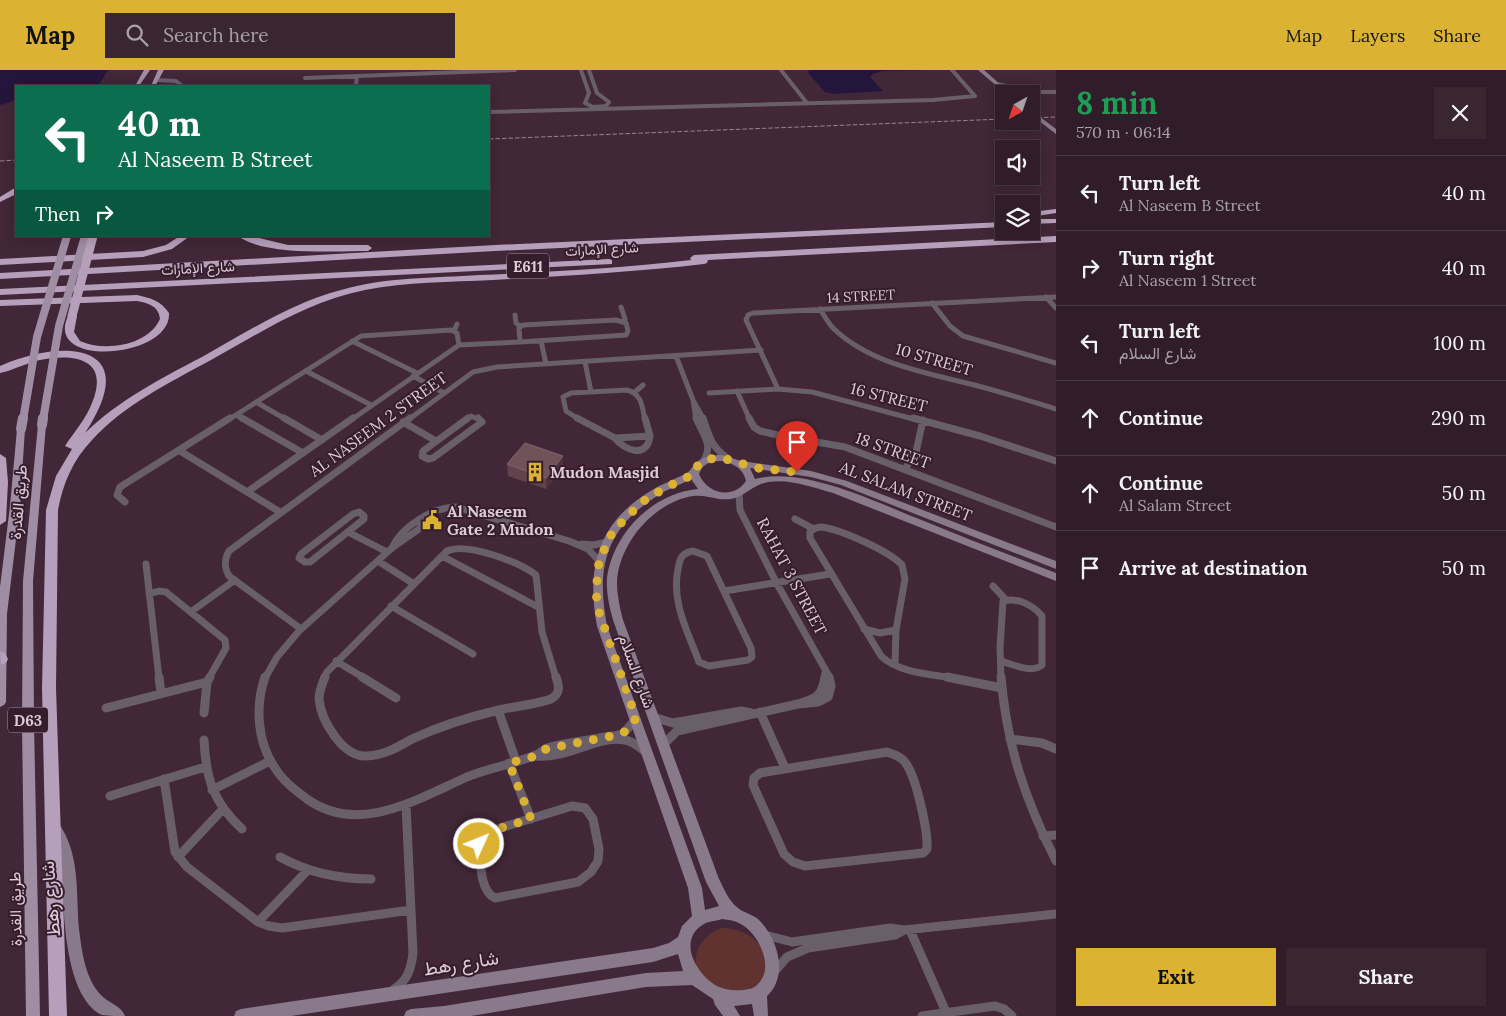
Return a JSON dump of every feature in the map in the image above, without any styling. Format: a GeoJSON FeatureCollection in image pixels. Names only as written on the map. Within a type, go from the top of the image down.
{"type":"FeatureCollection","features":[{"type":"Feature","properties":{"kind":"highway"},"geometry":{"type":"LineString","coordinates":[[0,198],[15,191]]}},
{"type":"Feature","properties":{"kind":"highway"},"geometry":{"type":"LineString","coordinates":[[1040,214],[1056,211]]}},
{"type":"Feature","properties":{"kind":"highway"},"geometry":{"type":"LineString","coordinates":[[920,228],[938,223],[995,219]]}},
{"type":"Feature","properties":{"kind":"highway"},"geometry":{"type":"LineString","coordinates":[[1040,222],[1056,221]]}},
{"type":"Feature","properties":{"kind":"highway","name":"شارع الإمارات"},"geometry":{"type":"LineString","coordinates":[[0,276],[495,248],[995,224]]}},
{"type":"Feature","properties":{"kind":"highway"},"geometry":{"type":"LineString","coordinates":[[0,301],[76,299],[137,298],[157,303],[165,314],[162,325],[147,338],[129,345],[108,349],[90,348],[72,340],[69,330],[72,316],[76,299],[93,237]]}},
{"type":"Feature","properties":{"kind":"highway"},"geometry":{"type":"LineString","coordinates":[[0,262],[143,254],[169,247],[184,237]]}},
{"type":"Feature","properties":{"kind":"highway"},"geometry":{"type":"LineString","coordinates":[[245,237],[268,244],[302,248],[495,248]]}},
{"type":"Feature","properties":{"kind":"highway","name":"شارع الإمارات"},"geometry":{"type":"LineString","coordinates":[[0,292],[1056,239]]}},
{"type":"Feature","properties":{"kind":"highway"},"geometry":{"type":"LineString","coordinates":[[0,301],[902,250],[952,244]]}},
{"type":"Feature","properties":{"kind":"highway"},"geometry":{"type":"LineString","coordinates":[[58,1016],[49,688],[49,588],[52,510],[55,493],[65,468],[84,441],[106,420],[134,399],[298,308],[336,294],[388,283],[627,269],[704,261]]}},
{"type":"Feature","properties":{"kind":"highway"},"geometry":{"type":"LineString","coordinates":[[0,370],[21,360],[53,354],[74,355],[86,358],[95,364],[102,376],[101,391],[96,407],[61,465],[52,492],[44,561],[49,588]]}},
{"type":"Feature","properties":{"kind":"highway"},"geometry":{"type":"LineString","coordinates":[[0,375],[26,363],[48,358],[69,358],[89,366],[97,376],[96,391],[81,432]]}},
{"type":"Feature","properties":{"kind":"highway"},"geometry":{"type":"LineString","coordinates":[[0,458],[0,521]]}},
{"type":"Feature","properties":{"kind":"main road"},"geometry":{"type":"LineString","coordinates":[[139,85],[148,70]]}},
{"type":"Feature","properties":{"kind":"main road"},"geometry":{"type":"LineString","coordinates":[[154,85],[161,70]]}},
{"type":"Feature","properties":{"kind":"main road","name":"طريق القدرة"},"geometry":{"type":"LineString","coordinates":[[0,702],[2,614],[15,506],[21,429],[37,337],[68,237]]}},
{"type":"Feature","properties":{"kind":"main road","name":"طريق القدرة"},"geometry":{"type":"LineString","coordinates":[[33,1016],[28,725],[28,581],[42,425],[59,326],[85,237]]}},
{"type":"Feature","properties":{"kind":"street"},"geometry":{"type":"LineString","coordinates":[[305,78],[515,70]]}},
{"type":"Feature","properties":{"kind":"street"},"geometry":{"type":"LineString","coordinates":[[580,70],[589,93],[586,104],[596,107],[608,105],[609,102],[597,93],[589,70]]}},
{"type":"Feature","properties":{"kind":"street"},"geometry":{"type":"LineString","coordinates":[[781,70],[807,103]]}},
{"type":"Feature","properties":{"kind":"street"},"geometry":{"type":"LineString","coordinates":[[490,112],[933,100],[975,96],[952,70]]}},
{"type":"Feature","properties":{"kind":"street"},"geometry":{"type":"LineString","coordinates":[[982,70],[997,84],[1002,85]]}},
{"type":"Feature","properties":{"kind":"street"},"geometry":{"type":"LineString","coordinates":[[356,85],[357,76]]}},
{"type":"Feature","properties":{"kind":"street"},"geometry":{"type":"LineString","coordinates":[[322,82],[324,77]]}},
{"type":"Feature","properties":{"kind":"street"},"geometry":{"type":"LineString","coordinates":[[156,80],[176,81],[182,85]]}},
{"type":"Feature","properties":{"kind":"street"},"geometry":{"type":"LineString","coordinates":[[1040,92],[1056,92]]}},
{"type":"Feature","properties":{"kind":"street"},"geometry":{"type":"LineString","coordinates":[[1040,119],[1056,132]]}},
{"type":"Feature","properties":{"kind":"street"},"geometry":{"type":"LineString","coordinates":[[1046,297],[1056,308]]}},
{"type":"Feature","properties":{"kind":"street","name":"14 STREET"},"geometry":{"type":"LineString","coordinates":[[778,389],[746,320],[748,315],[760,312],[1056,297]]}},
{"type":"Feature","properties":{"kind":"street"},"geometry":{"type":"LineString","coordinates":[[932,303],[950,326],[963,336],[1056,363]]}},
{"type":"Feature","properties":{"kind":"street"},"geometry":{"type":"LineString","coordinates":[[247,492],[459,345],[623,336],[628,331],[623,322],[625,319],[621,306]]}},
{"type":"Feature","properties":{"kind":"street","name":"10 STREET"},"geometry":{"type":"LineString","coordinates":[[820,309],[828,323],[845,338],[880,357],[928,373],[1056,409]]}},
{"type":"Feature","properties":{"kind":"street"},"geometry":{"type":"LineString","coordinates":[[515,315],[516,323],[520,326],[616,320],[623,322]]}},
{"type":"Feature","properties":{"kind":"street"},"geometry":{"type":"LineString","coordinates":[[457,324],[454,331],[459,345]]}},
{"type":"Feature","properties":{"kind":"street"},"geometry":{"type":"LineString","coordinates":[[520,326],[518,328],[520,342]]}},
{"type":"Feature","properties":{"kind":"street"},"geometry":{"type":"LineString","coordinates":[[125,502],[117,495],[120,487],[352,341],[362,336],[375,334],[454,331]]}},
{"type":"Feature","properties":{"kind":"street"},"geometry":{"type":"LineString","coordinates":[[352,341],[444,393]]}},
{"type":"Feature","properties":{"kind":"street"},"geometry":{"type":"LineString","coordinates":[[541,341],[546,364]]}},
{"type":"Feature","properties":{"kind":"street","name":"AL NASEEM 2 STREET"},"geometry":{"type":"LineString","coordinates":[[301,628],[235,580],[224,568],[224,560],[229,551],[403,422],[480,369],[761,350]]}},
{"type":"Feature","properties":{"kind":"street"},"geometry":{"type":"LineString","coordinates":[[676,356],[709,447],[709,453],[703,462]]}},
{"type":"Feature","properties":{"kind":"street"},"geometry":{"type":"LineString","coordinates":[[586,362],[591,392]]}},
{"type":"Feature","properties":{"kind":"street"},"geometry":{"type":"LineString","coordinates":[[306,371],[371,405]]}},
{"type":"Feature","properties":{"kind":"street"},"geometry":{"type":"LineString","coordinates":[[635,392],[643,385]]}},
{"type":"Feature","properties":{"kind":"street","name":"16 STREET"},"geometry":{"type":"LineString","coordinates":[[709,393],[778,389],[812,392],[989,438],[1056,461]]}},
{"type":"Feature","properties":{"kind":"street"},"geometry":{"type":"LineString","coordinates":[[627,390],[635,392],[639,397],[650,436],[646,447],[633,451],[625,449],[615,438],[566,411],[563,400],[565,395],[591,392],[627,390]]}},
{"type":"Feature","properties":{"kind":"street","name":"18 STREET"},"geometry":{"type":"LineString","coordinates":[[737,392],[752,423],[759,431],[833,444],[1056,527]]}},
{"type":"Feature","properties":{"kind":"street"},"geometry":{"type":"LineString","coordinates":[[256,402],[322,440]]}},
{"type":"Feature","properties":{"kind":"street"},"geometry":{"type":"LineString","coordinates":[[236,415],[303,453]]}},
{"type":"Feature","properties":{"kind":"street"},"geometry":{"type":"LineString","coordinates":[[471,416],[482,420],[481,423],[433,458],[428,459],[422,456],[422,452],[436,441],[471,416]]}},
{"type":"Feature","properties":{"kind":"street"},"geometry":{"type":"LineString","coordinates":[[699,417],[717,451],[729,460]]}},
{"type":"Feature","properties":{"kind":"street"},"geometry":{"type":"LineString","coordinates":[[904,469],[916,452],[923,420]]}},
{"type":"Feature","properties":{"kind":"street"},"geometry":{"type":"LineString","coordinates":[[403,422],[436,441]]}},
{"type":"Feature","properties":{"kind":"street"},"geometry":{"type":"LineString","coordinates":[[615,438],[650,436]]}},
{"type":"Feature","properties":{"kind":"street"},"geometry":{"type":"LineString","coordinates":[[180,451],[280,512]]}},
{"type":"Feature","properties":{"kind":"street"},"geometry":{"type":"LineString","coordinates":[[715,458],[729,460],[740,464],[750,475],[751,481],[748,487],[740,493],[727,496],[708,491],[698,483],[694,474],[698,465],[715,458]]}},
{"type":"Feature","properties":{"kind":"street","name":"AL SALAM STREET"},"geometry":{"type":"LineString","coordinates":[[740,464],[811,474],[844,483],[1056,565]]}},
{"type":"Feature","properties":{"kind":"street","name":"شارع السلام"},"geometry":{"type":"LineString","coordinates":[[694,474],[642,502],[622,520],[606,542],[599,561],[596,592],[598,609],[646,752],[695,888],[699,918]]}},
{"type":"Feature","properties":{"kind":"street","name":"AL SALAM STREET"},"geometry":{"type":"LineString","coordinates":[[748,487],[761,480],[777,479],[804,482],[836,491],[1056,577]]}},
{"type":"Feature","properties":{"kind":"street","name":"شارع السلام"},"geometry":{"type":"LineString","coordinates":[[708,491],[676,496],[652,511],[633,530],[618,556],[614,570],[612,586],[613,603],[713,882],[734,914]]}},
{"type":"Feature","properties":{"kind":"street","name":"RAHAT 3 STREET"},"geometry":{"type":"LineString","coordinates":[[653,717],[673,724],[698,722],[819,702],[831,693],[832,686],[825,670],[776,582],[740,510],[740,493]]}},
{"type":"Feature","properties":{"kind":"street"},"geometry":{"type":"LineString","coordinates":[[606,542],[589,545],[569,541],[461,508],[443,509],[429,516],[427,522],[408,534],[301,628],[285,646],[269,668],[261,691],[258,715],[261,738],[270,761],[287,783],[304,799],[338,814],[358,816],[380,814],[406,805],[471,776],[536,756],[550,757],[561,750],[619,740],[632,743],[646,752]]}},
{"type":"Feature","properties":{"kind":"street"},"geometry":{"type":"LineString","coordinates":[[359,512],[364,516],[364,519],[348,532],[310,562],[305,562],[299,558],[301,554],[354,513],[359,512]]}},
{"type":"Feature","properties":{"kind":"street"},"geometry":{"type":"LineString","coordinates":[[795,519],[812,528],[828,529],[898,560],[905,572],[896,630],[895,665]]}},
{"type":"Feature","properties":{"kind":"street"},"geometry":{"type":"LineString","coordinates":[[812,528],[809,534],[810,538],[879,654],[895,665],[1002,688]]}},
{"type":"Feature","properties":{"kind":"street"},"geometry":{"type":"LineString","coordinates":[[348,532],[390,550]]}},
{"type":"Feature","properties":{"kind":"street"},"geometry":{"type":"LineString","coordinates":[[569,541],[588,549],[599,561]]}},
{"type":"Feature","properties":{"kind":"street"},"geometry":{"type":"LineString","coordinates":[[454,548],[461,548],[529,569],[536,576],[538,607],[546,649],[559,687],[557,694],[552,699],[498,710],[440,727],[376,756],[353,754],[344,749],[322,713],[319,700],[320,685],[326,672],[336,661],[442,556],[454,548]]}},
{"type":"Feature","properties":{"kind":"street"},"geometry":{"type":"LineString","coordinates":[[693,551],[707,556],[724,591],[751,648],[752,656],[748,660],[709,666],[699,662],[676,599],[675,584],[681,556],[686,552],[693,551]]}},
{"type":"Feature","properties":{"kind":"street"},"geometry":{"type":"LineString","coordinates":[[442,556],[538,607]]}},
{"type":"Feature","properties":{"kind":"street"},"geometry":{"type":"LineString","coordinates":[[378,561],[414,584]]}},
{"type":"Feature","properties":{"kind":"street"},"geometry":{"type":"LineString","coordinates":[[146,564],[161,693]]}},
{"type":"Feature","properties":{"kind":"street"},"geometry":{"type":"LineString","coordinates":[[724,591],[830,574]]}},
{"type":"Feature","properties":{"kind":"street"},"geometry":{"type":"LineString","coordinates":[[192,611],[235,580]]}},
{"type":"Feature","properties":{"kind":"street"},"geometry":{"type":"LineString","coordinates":[[993,586],[1006,600]]}},
{"type":"Feature","properties":{"kind":"street"},"geometry":{"type":"LineString","coordinates":[[149,594],[164,592],[192,611],[222,637],[226,644],[207,682],[204,713]]}},
{"type":"Feature","properties":{"kind":"street"},"geometry":{"type":"LineString","coordinates":[[1001,661],[1035,669],[1039,668],[1042,661],[1042,616],[1036,609],[1011,599],[1003,601],[1001,661],[1002,688],[1010,739],[1023,788],[1043,836],[1056,861]]}},
{"type":"Feature","properties":{"kind":"street"},"geometry":{"type":"LineString","coordinates":[[391,606],[473,654]]}},
{"type":"Feature","properties":{"kind":"street"},"geometry":{"type":"LineString","coordinates":[[864,629],[880,633],[896,630]]}},
{"type":"Feature","properties":{"kind":"street"},"geometry":{"type":"LineString","coordinates":[[336,661],[396,698]]}},
{"type":"Feature","properties":{"kind":"street"},"geometry":{"type":"LineString","coordinates":[[106,708],[207,682]]}},
{"type":"Feature","properties":{"kind":"street"},"geometry":{"type":"LineString","coordinates":[[498,710],[531,819]]}},
{"type":"Feature","properties":{"kind":"street"},"geometry":{"type":"LineString","coordinates":[[755,713],[786,768]]}},
{"type":"Feature","properties":{"kind":"street"},"geometry":{"type":"LineString","coordinates":[[585,745],[622,734],[631,726],[636,718]]}},
{"type":"Feature","properties":{"kind":"street","name":"RAHAT 3 STREET"},"geometry":{"type":"LineString","coordinates":[[664,745],[676,730],[698,722]]}},
{"type":"Feature","properties":{"kind":"street"},"geometry":{"type":"LineString","coordinates":[[1010,739],[1042,743],[1056,749]]}},
{"type":"Feature","properties":{"kind":"street"},"geometry":{"type":"LineString","coordinates":[[204,740],[205,767],[212,790],[223,809],[242,829]]}},
{"type":"Feature","properties":{"kind":"street"},"geometry":{"type":"LineString","coordinates":[[887,752],[896,755],[908,767],[928,836],[927,849],[923,853],[816,865],[805,866],[793,862],[784,854],[778,844],[753,785],[754,778],[760,773],[786,768],[887,752]]}},
{"type":"Feature","properties":{"kind":"street"},"geometry":{"type":"LineString","coordinates":[[212,790],[270,761]]}},
{"type":"Feature","properties":{"kind":"street"},"geometry":{"type":"LineString","coordinates":[[110,796],[205,767]]}},
{"type":"Feature","properties":{"kind":"street"},"geometry":{"type":"LineString","coordinates":[[164,779],[174,845],[178,857],[258,922],[282,928],[411,910]]}},
{"type":"Feature","properties":{"kind":"street"},"geometry":{"type":"LineString","coordinates":[[385,995],[406,980],[411,971],[413,953],[406,805]]}},
{"type":"Feature","properties":{"kind":"street"},"geometry":{"type":"LineString","coordinates":[[572,806],[585,808],[593,819],[600,850],[594,869],[587,877],[578,882],[495,898],[489,895],[484,885],[480,836],[484,833],[531,819],[572,806]]}},
{"type":"Feature","properties":{"kind":"street"},"geometry":{"type":"LineString","coordinates":[[178,857],[223,809]]}},
{"type":"Feature","properties":{"kind":"street","name":"شارع رهط"},"geometry":{"type":"LineString","coordinates":[[52,825],[61,838],[68,859],[79,971],[89,992],[106,1010],[118,1016]]}},
{"type":"Feature","properties":{"kind":"street"},"geometry":{"type":"LineString","coordinates":[[1043,836],[1056,835]]}},
{"type":"Feature","properties":{"kind":"street"},"geometry":{"type":"LineString","coordinates":[[280,857],[307,870],[338,878],[371,879]]}},
{"type":"Feature","properties":{"kind":"street"},"geometry":{"type":"LineString","coordinates":[[258,922],[307,870]]}},
{"type":"Feature","properties":{"kind":"street"},"geometry":{"type":"LineString","coordinates":[[770,977],[772,955],[762,934],[754,925],[734,914],[716,912],[699,918],[686,932],[684,960],[691,978],[704,991],[720,1000],[734,1003],[747,1001],[759,994],[766,987],[770,977],[780,963],[794,952],[854,937]]}},
{"type":"Feature","properties":{"kind":"street"},"geometry":{"type":"LineString","coordinates":[[762,934],[792,942],[895,935],[907,930],[1056,914]]}},
{"type":"Feature","properties":{"kind":"street"},"geometry":{"type":"LineString","coordinates":[[907,930],[946,1012]]}},
{"type":"Feature","properties":{"kind":"street","name":"شارع رهط"},"geometry":{"type":"LineString","coordinates":[[241,1016],[653,955],[672,949],[684,942]]}},
{"type":"Feature","properties":{"kind":"street"},"geometry":{"type":"LineString","coordinates":[[411,1016],[442,1014],[646,980],[691,978]]}},
{"type":"Feature","properties":{"kind":"street"},"geometry":{"type":"LineString","coordinates":[[759,994],[761,1016]]}},
{"type":"Feature","properties":{"kind":"street"},"geometry":{"type":"LineString","coordinates":[[720,1000],[733,1016]]}},
{"type":"Feature","properties":{"kind":"street"},"geometry":{"type":"LineString","coordinates":[[922,1016],[995,1006],[1012,1016]]}},
{"type":"Feature","properties":{"kind":"shaded area"},"geometry":{"type":"Polygon","coordinates":[[[0,70],[108,70],[97,85],[15,85],[15,100],[0,105],[0,70]]]}},
{"type":"Feature","properties":{"kind":"shaded area"},"geometry":{"type":"Polygon","coordinates":[[[924,70],[882,71],[870,77],[883,91],[835,94],[825,92],[809,74],[808,71],[924,70]]]}},
{"type":"Feature","properties":{"kind":"shaded area"},"geometry":{"type":"Polygon","coordinates":[[[721,928],[743,932],[755,940],[760,945],[768,962],[766,983],[729,999],[701,976],[697,969],[696,961],[696,954],[703,941],[714,931],[721,928]]]}},
{"type":"Feature","properties":{"kind":"building"},"geometry":{"type":"Polygon","coordinates":[[[525,443],[563,456],[546,478],[507,464],[525,443]]]}},
{"type":"Feature","properties":{"kind":"railway"},"geometry":{"type":"LineString","coordinates":[[1040,118],[1056,117]]}},
{"type":"Feature","properties":{"kind":"railway"},"geometry":{"type":"LineString","coordinates":[[490,139],[995,119]]}},
{"type":"Feature","properties":{"kind":"railway"},"geometry":{"type":"LineString","coordinates":[[0,161],[15,160]]}},
{"type":"Feature","properties":{"kind":"place","name":"Mudon Masjid"},"geometry":{"type":"Point","coordinates":[535,472]}},
{"type":"Feature","properties":{"kind":"place","name":"Al Naseem Gate 2 Mudon"},"geometry":{"type":"Point","coordinates":[432,520]}},
{"type":"Feature","properties":{"kind":"route"},"geometry":{"type":"LineString","coordinates":[[479,844],[480,836],[484,833],[531,819],[509,763],[536,756],[546,749],[622,734],[631,726],[636,718],[602,626],[596,592],[599,561],[606,542],[622,520],[642,502],[694,474],[698,465],[709,459],[722,458],[757,468],[797,472]]}}]}
